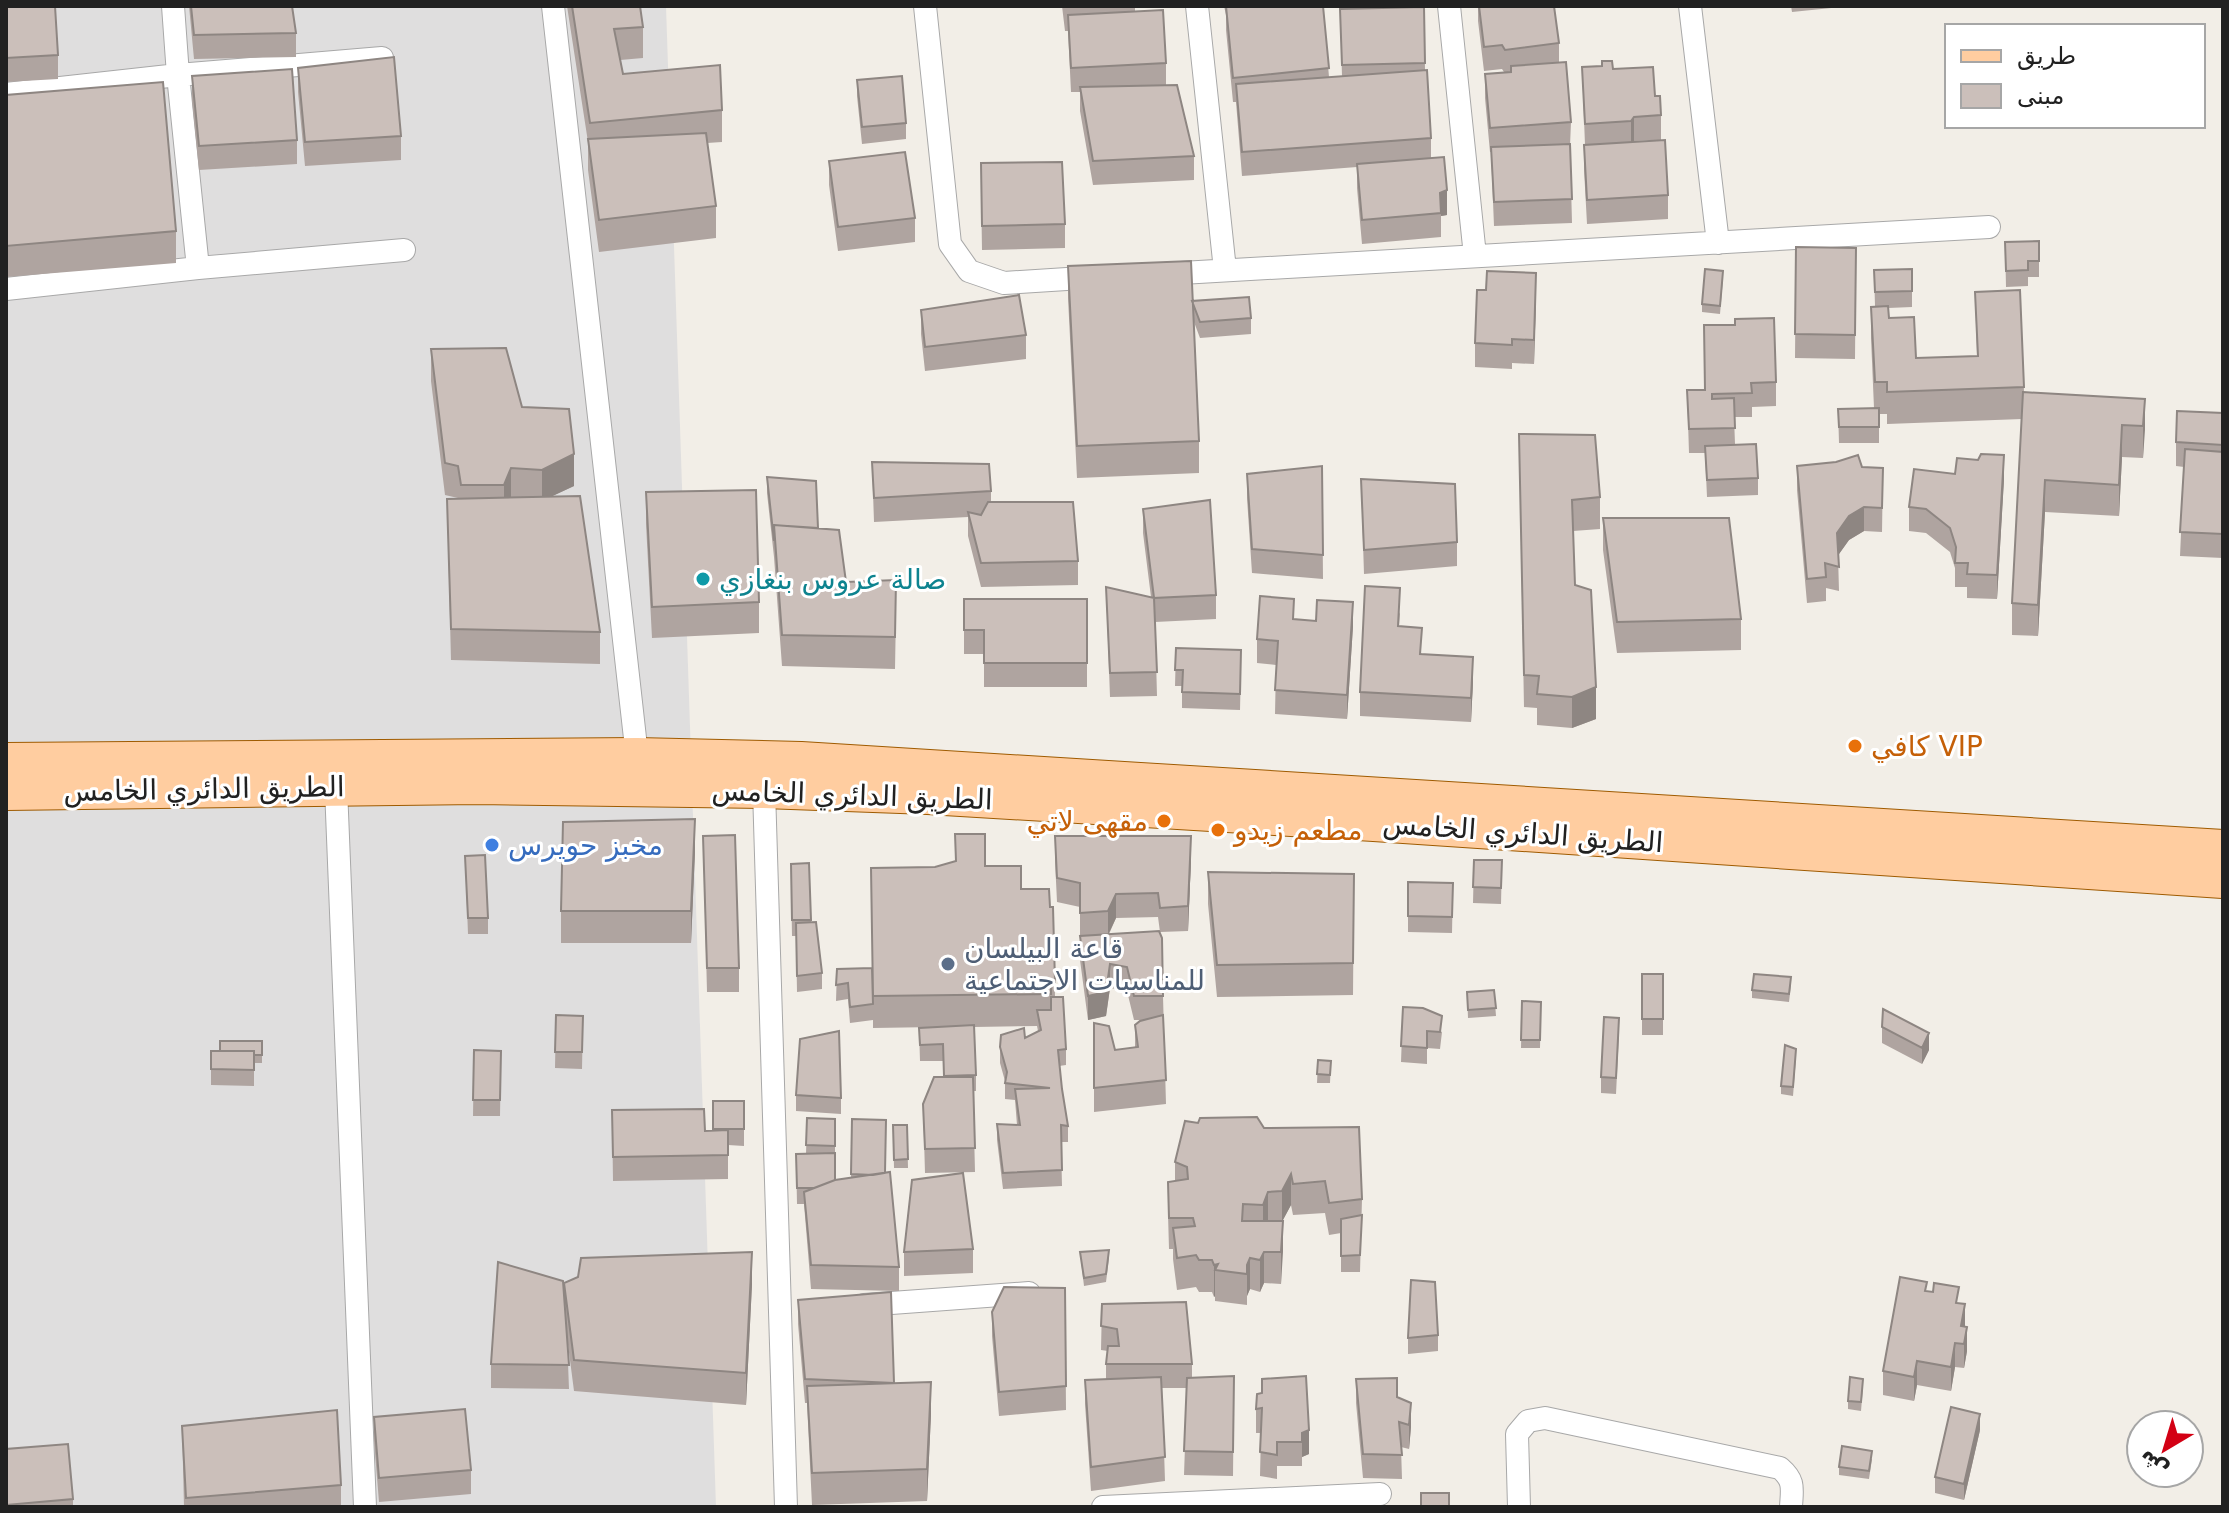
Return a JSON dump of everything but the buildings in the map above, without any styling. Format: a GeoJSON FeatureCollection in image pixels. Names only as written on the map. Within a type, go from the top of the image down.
{"type":"FeatureCollection","features":[{"type":"Feature","properties":{"kind":"main road","name":"الطريق الدائري الخامس"},"geometry":{"type":"LineString","coordinates":[[6,792],[245,773],[637,756],[718,756],[2223,848]]}},
{"type":"Feature","properties":{"kind":"main road","name":"الطريق الدائري الخامس"},"geometry":{"type":"LineString","coordinates":[[6,761],[245,773],[336,788],[494,786],[928,796],[1385,823],[2223,880]]}},
{"type":"Feature","properties":{"kind":"street"},"geometry":{"type":"LineString","coordinates":[[173,6],[198,268]]}},
{"type":"Feature","properties":{"kind":"street"},"geometry":{"type":"LineString","coordinates":[[553,6],[637,756]]}},
{"type":"Feature","properties":{"kind":"street"},"geometry":{"type":"LineString","coordinates":[[925,6],[950,244],[969,271],[1004,283],[1114,276]]}},
{"type":"Feature","properties":{"kind":"street"},"geometry":{"type":"LineString","coordinates":[[1197,6],[1225,270]]}},
{"type":"Feature","properties":{"kind":"street"},"geometry":{"type":"LineString","coordinates":[[1449,6],[1475,256]]}},
{"type":"Feature","properties":{"kind":"street"},"geometry":{"type":"LineString","coordinates":[[1690,6],[1718,243]]}},
{"type":"Feature","properties":{"kind":"street"},"geometry":{"type":"LineString","coordinates":[[6,94],[178,75],[382,58]]}},
{"type":"Feature","properties":{"kind":"street"},"geometry":{"type":"LineString","coordinates":[[1146,275],[1989,227]]}},
{"type":"Feature","properties":{"kind":"street"},"geometry":{"type":"LineString","coordinates":[[6,289],[404,250]]}},
{"type":"Feature","properties":{"kind":"street"},"geometry":{"type":"LineString","coordinates":[[336,788],[365,1507]]}},
{"type":"Feature","properties":{"kind":"street"},"geometry":{"type":"LineString","coordinates":[[764,790],[787,1310],[786,1507]]}},
{"type":"Feature","properties":{"kind":"street"},"geometry":{"type":"LineString","coordinates":[[842,1306],[1043,1292]]}},
{"type":"Feature","properties":{"kind":"street"},"geometry":{"type":"LineString","coordinates":[[1519,1507],[1517,1434],[1528,1421],[1545,1418],[1780,1468],[1793,1483],[1791,1507]]}},
{"type":"Feature","properties":{"kind":"street"},"geometry":{"type":"LineString","coordinates":[[1103,1507],[1380,1494]]}},
{"type":"Feature","properties":{"kind":"shaded area"},"geometry":{"type":"Polygon","coordinates":[[[6,6],[666,6],[716,1507],[6,1507],[6,6]]]}},
{"type":"Feature","properties":{"kind":"place","name":"صالة عروس بنغازي"},"geometry":{"type":"Point","coordinates":[703,579]}},
{"type":"Feature","properties":{"kind":"place","name":"كافي VIP"},"geometry":{"type":"Point","coordinates":[1855,746]}},
{"type":"Feature","properties":{"kind":"place","name":"مقهى لاتي"},"geometry":{"type":"Point","coordinates":[1164,821]}},
{"type":"Feature","properties":{"kind":"place","name":"مطعم زيدو"},"geometry":{"type":"Point","coordinates":[1218,830]}},
{"type":"Feature","properties":{"kind":"place","name":"مخبز حويرس"},"geometry":{"type":"Point","coordinates":[492,845]}},
{"type":"Feature","properties":{"kind":"place","name":"قاعة البيلسان للمناسبات الاجتماعية"},"geometry":{"type":"Point","coordinates":[948,964]}}]}
